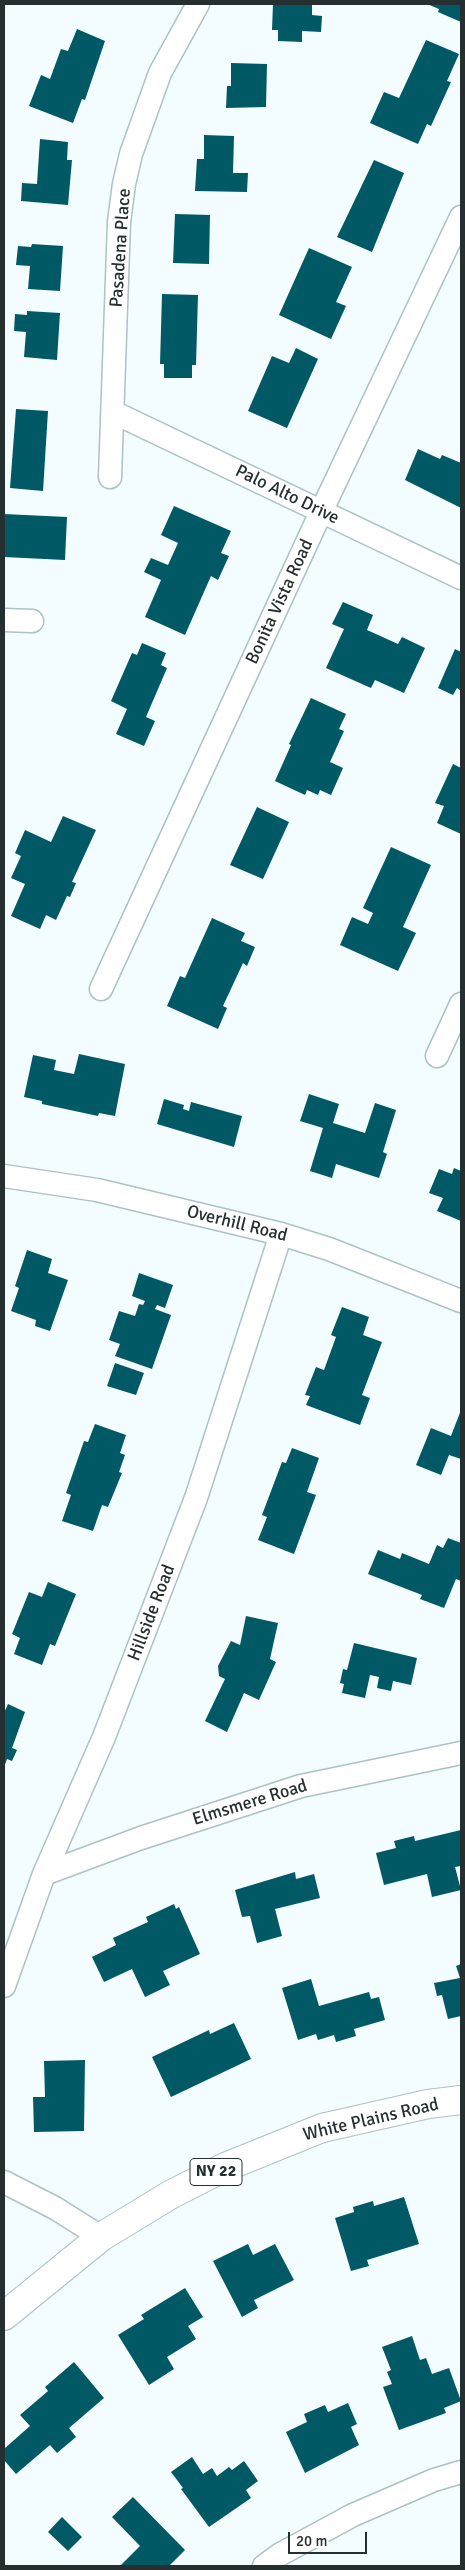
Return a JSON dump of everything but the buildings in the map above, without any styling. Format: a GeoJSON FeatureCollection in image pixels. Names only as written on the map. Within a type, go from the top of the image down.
{"type":"FeatureCollection","features":[{"type":"Feature","properties":{"kind":"main road","name":"White Plains Road"},"geometry":{"type":"LineString","coordinates":[[4,2316],[101,2237],[170,2194],[273,2146],[322,2128],[428,2104],[461,2100]]}},
{"type":"Feature","properties":{"kind":"street","name":"Pasadena Place"},"geometry":{"type":"LineString","coordinates":[[110,477],[119,222],[124,184],[131,154],[160,73],[198,4]]}},
{"type":"Feature","properties":{"kind":"street","name":"Bonita Vista Road"},"geometry":{"type":"LineString","coordinates":[[101,989],[321,512],[461,217]]}},
{"type":"Feature","properties":{"kind":"street","name":"Palo Alto Drive"},"geometry":{"type":"LineString","coordinates":[[113,412],[461,578]]}},
{"type":"Feature","properties":{"kind":"street"},"geometry":{"type":"LineString","coordinates":[[4,620],[32,621]]}},
{"type":"Feature","properties":{"kind":"street"},"geometry":{"type":"LineString","coordinates":[[437,1056],[461,1004]]}},
{"type":"Feature","properties":{"kind":"street","name":"Overhill Road"},"geometry":{"type":"LineString","coordinates":[[4,1176],[97,1190],[281,1234],[330,1249],[461,1301]]}},
{"type":"Feature","properties":{"kind":"street","name":"Hillside Road"},"geometry":{"type":"LineString","coordinates":[[4,1986],[44,1874],[104,1736],[196,1498],[281,1234]]}},
{"type":"Feature","properties":{"kind":"street","name":"Elmsmere Road"},"geometry":{"type":"LineString","coordinates":[[44,1874],[142,1838],[300,1786],[461,1753]]}},
{"type":"Feature","properties":{"kind":"street"},"geometry":{"type":"LineString","coordinates":[[4,2182],[55,2208],[101,2237]]}},
{"type":"Feature","properties":{"kind":"street"},"geometry":{"type":"LineString","coordinates":[[264,2566],[279,2555],[353,2515],[434,2480],[461,2472]]}}]}
